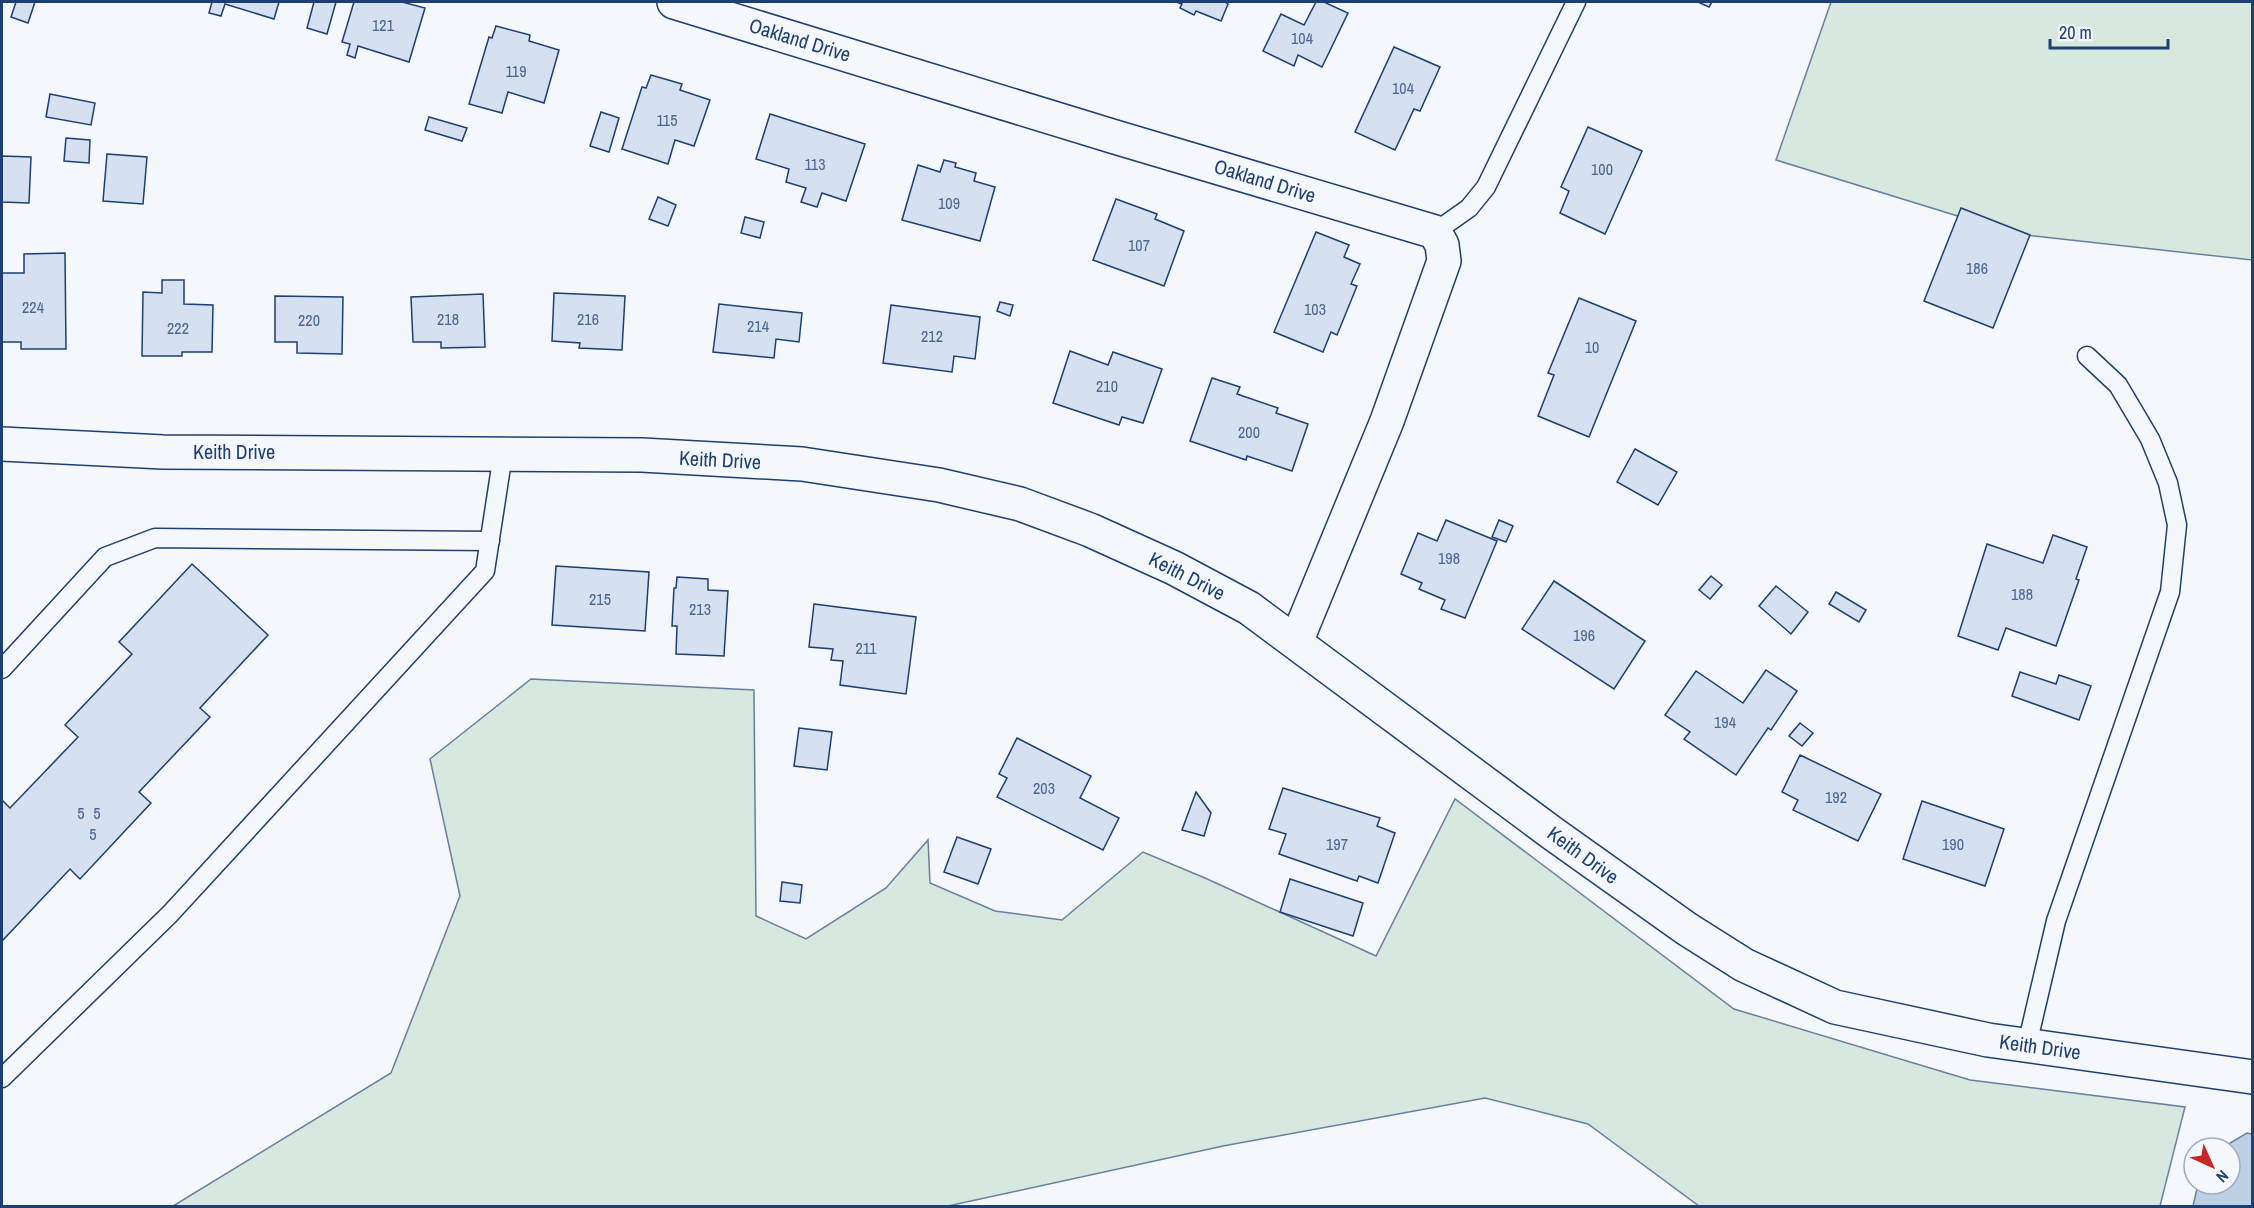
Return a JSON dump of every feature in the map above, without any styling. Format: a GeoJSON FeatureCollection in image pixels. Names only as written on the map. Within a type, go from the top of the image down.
{"type":"FeatureCollection","features":[{"type":"Feature","properties":{"kind":"street","name":"Oakland Drive"},"geometry":{"type":"LineString","coordinates":[[674,2],[1435,232]]}},
{"type":"Feature","properties":{"kind":"street"},"geometry":{"type":"LineString","coordinates":[[1296,642],[1387,421],[1444,261],[1442,245],[1435,232]]}},
{"type":"Feature","properties":{"kind":"street","name":"Keith Drive"},"geometry":{"type":"LineString","coordinates":[[2,444],[163,452],[642,455],[802,464],[939,485],[1020,504],[1090,530],[1174,568],[1249,608],[1552,833],[1687,929],[1744,965],[1835,1007],[1988,1040],[2253,1077]]}},
{"type":"Feature","properties":{"kind":"lane"},"geometry":{"type":"LineString","coordinates":[[1435,232],[1469,208],[1486,187],[1576,2]]}},
{"type":"Feature","properties":{"kind":"lane"},"geometry":{"type":"LineString","coordinates":[[2027,1045],[2056,921],[2170,592],[2177,525],[2168,483],[2150,438],[2118,385],[2087,356]]}},
{"type":"Feature","properties":{"kind":"lane"},"geometry":{"type":"LineString","coordinates":[[2,1078],[170,914],[484,571],[503,454]]}},
{"type":"Feature","properties":{"kind":"lane"},"geometry":{"type":"LineString","coordinates":[[2,669],[105,557],[155,538],[490,541]]}},
{"type":"Feature","properties":{"kind":"shaded area"},"geometry":{"type":"Polygon","coordinates":[[[1831,2],[2252,2],[2252,260],[2016,234],[1776,160],[1831,2]]]}},
{"type":"Feature","properties":{"kind":"shaded area"},"geometry":{"type":"Polygon","coordinates":[[[531,679],[754,690],[756,916],[806,939],[886,888],[928,840],[930,883],[995,911],[1062,920],[1143,852],[1376,956],[1455,799],[1734,1009],[1970,1080],[2185,1107],[2160,1206],[1699,1206],[1588,1124],[1485,1098],[1223,1146],[948,1206],[173,1206],[391,1073],[460,896],[430,759],[531,679]]]}},
{"type":"Feature","properties":{"kind":"water"},"geometry":{"type":"Polygon","coordinates":[[[2247,1133],[2252,1134],[2252,1206],[2193,1206],[2195,1196],[2242,1196],[2242,1136],[2247,1133]]]}},
{"type":"Feature","properties":{"kind":"building"},"geometry":{"type":"Polygon","coordinates":[[[16,2],[35,2],[28,23],[11,17],[16,2]]]}},
{"type":"Feature","properties":{"kind":"building"},"geometry":{"type":"Polygon","coordinates":[[[212,2],[279,2],[274,19],[225,4],[221,16],[209,13],[212,2]]]}},
{"type":"Feature","properties":{"kind":"building"},"geometry":{"type":"Polygon","coordinates":[[[314,2],[336,2],[327,34],[307,28],[314,2]]]}},
{"type":"Feature","properties":{"kind":"building"},"geometry":{"type":"Polygon","coordinates":[[[354,2],[402,2],[425,8],[409,62],[358,46],[355,58],[347,55],[350,44],[342,42],[354,2]]]}},
{"type":"Feature","properties":{"kind":"building"},"geometry":{"type":"Polygon","coordinates":[[[1176,2],[1225,2],[1228,4],[1221,21],[1196,11],[1194,15],[1180,8],[1182,4],[1176,2]]]}},
{"type":"Feature","properties":{"kind":"building"},"geometry":{"type":"Polygon","coordinates":[[[1316,2],[1324,2],[1348,13],[1322,67],[1298,55],[1294,66],[1263,51],[1281,14],[1304,25],[1316,2]]]}},
{"type":"Feature","properties":{"kind":"building"},"geometry":{"type":"Polygon","coordinates":[[[1698,2],[1712,2],[1709,7],[1698,2]]]}},
{"type":"Feature","properties":{"kind":"building"},"geometry":{"type":"Polygon","coordinates":[[[496,26],[530,35],[529,41],[559,50],[544,103],[508,92],[502,113],[469,104],[489,37],[492,38],[496,26]]]}},
{"type":"Feature","properties":{"kind":"building"},"geometry":{"type":"Polygon","coordinates":[[[1394,47],[1440,67],[1420,111],[1414,109],[1395,150],[1355,132],[1394,47]]]}},
{"type":"Feature","properties":{"kind":"building"},"geometry":{"type":"Polygon","coordinates":[[[651,75],[682,84],[680,90],[710,100],[694,146],[675,140],[668,164],[622,149],[642,87],[646,88],[651,75]]]}},
{"type":"Feature","properties":{"kind":"building"},"geometry":{"type":"Polygon","coordinates":[[[50,94],[95,103],[91,125],[46,117],[50,94]]]}},
{"type":"Feature","properties":{"kind":"building"},"geometry":{"type":"Polygon","coordinates":[[[601,112],[619,118],[609,152],[590,146],[601,112]]]}},
{"type":"Feature","properties":{"kind":"building"},"geometry":{"type":"Polygon","coordinates":[[[770,114],[865,144],[846,201],[822,193],[817,207],[801,202],[806,188],[786,182],[789,169],[756,159],[770,114]]]}},
{"type":"Feature","properties":{"kind":"building"},"geometry":{"type":"Polygon","coordinates":[[[429,117],[467,128],[462,141],[425,130],[429,117]]]}},
{"type":"Feature","properties":{"kind":"building"},"geometry":{"type":"Polygon","coordinates":[[[1588,127],[1642,151],[1605,234],[1560,213],[1569,191],[1561,187],[1588,127]]]}},
{"type":"Feature","properties":{"kind":"building"},"geometry":{"type":"Polygon","coordinates":[[[66,138],[90,140],[89,163],[64,161],[66,138]]]}},
{"type":"Feature","properties":{"kind":"building"},"geometry":{"type":"Polygon","coordinates":[[[107,154],[147,157],[143,204],[103,201],[107,154]]]}},
{"type":"Feature","properties":{"kind":"building"},"geometry":{"type":"Polygon","coordinates":[[[2,156],[31,157],[29,203],[2,202],[2,156]]]}},
{"type":"Feature","properties":{"kind":"building"},"geometry":{"type":"Polygon","coordinates":[[[944,160],[956,163],[955,167],[976,173],[974,181],[995,187],[980,241],[902,220],[918,165],[940,172],[944,160]]]}},
{"type":"Feature","properties":{"kind":"building"},"geometry":{"type":"Polygon","coordinates":[[[658,197],[676,205],[668,226],[649,219],[658,197]]]}},
{"type":"Feature","properties":{"kind":"building"},"geometry":{"type":"Polygon","coordinates":[[[1116,199],[1157,214],[1155,219],[1184,231],[1164,286],[1093,260],[1116,199]]]}},
{"type":"Feature","properties":{"kind":"building"},"geometry":{"type":"Polygon","coordinates":[[[1961,208],[2030,235],[1993,328],[1924,301],[1961,208]]]}},
{"type":"Feature","properties":{"kind":"building"},"geometry":{"type":"Polygon","coordinates":[[[745,217],[764,222],[760,238],[741,233],[745,217]]]}},
{"type":"Feature","properties":{"kind":"building"},"geometry":{"type":"Polygon","coordinates":[[[1316,232],[1349,245],[1344,257],[1360,264],[1351,284],[1357,286],[1337,335],[1331,332],[1323,352],[1274,332],[1316,232]]]}},
{"type":"Feature","properties":{"kind":"building"},"geometry":{"type":"Polygon","coordinates":[[[65,253],[66,349],[21,349],[21,342],[2,342],[2,273],[24,273],[24,254],[65,253]]]}},
{"type":"Feature","properties":{"kind":"building"},"geometry":{"type":"Polygon","coordinates":[[[162,280],[184,280],[184,304],[213,305],[212,352],[182,352],[182,356],[142,356],[143,292],[162,293],[162,280]]]}},
{"type":"Feature","properties":{"kind":"building"},"geometry":{"type":"Polygon","coordinates":[[[554,293],[625,296],[622,350],[579,348],[580,343],[552,341],[554,293]]]}},
{"type":"Feature","properties":{"kind":"building"},"geometry":{"type":"Polygon","coordinates":[[[483,294],[485,347],[441,348],[441,342],[413,342],[411,297],[483,294]]]}},
{"type":"Feature","properties":{"kind":"building"},"geometry":{"type":"Polygon","coordinates":[[[275,296],[343,297],[342,354],[297,353],[297,342],[275,342],[275,296]]]}},
{"type":"Feature","properties":{"kind":"building"},"geometry":{"type":"Polygon","coordinates":[[[1579,298],[1636,321],[1589,437],[1538,416],[1554,375],[1548,373],[1579,298]]]}},
{"type":"Feature","properties":{"kind":"building"},"geometry":{"type":"Polygon","coordinates":[[[1000,302],[1013,305],[1010,316],[997,311],[1000,302]]]}},
{"type":"Feature","properties":{"kind":"building"},"geometry":{"type":"Polygon","coordinates":[[[719,304],[802,313],[799,342],[776,339],[774,358],[713,352],[719,304]]]}},
{"type":"Feature","properties":{"kind":"building"},"geometry":{"type":"Polygon","coordinates":[[[891,305],[980,317],[975,359],[954,356],[952,372],[883,363],[891,305]]]}},
{"type":"Feature","properties":{"kind":"building"},"geometry":{"type":"Polygon","coordinates":[[[1070,351],[1108,365],[1113,352],[1162,369],[1143,423],[1122,417],[1119,425],[1053,403],[1070,351]]]}},
{"type":"Feature","properties":{"kind":"building"},"geometry":{"type":"Polygon","coordinates":[[[1212,378],[1240,387],[1237,394],[1278,408],[1276,413],[1308,424],[1292,471],[1247,456],[1246,460],[1190,441],[1212,378]]]}},
{"type":"Feature","properties":{"kind":"building"},"geometry":{"type":"Polygon","coordinates":[[[1635,449],[1677,472],[1658,505],[1617,482],[1635,449]]]}},
{"type":"Feature","properties":{"kind":"building"},"geometry":{"type":"Polygon","coordinates":[[[1446,520],[1497,541],[1465,618],[1441,609],[1445,600],[1419,589],[1422,583],[1401,574],[1418,533],[1437,541],[1446,520]]]}},
{"type":"Feature","properties":{"kind":"building"},"geometry":{"type":"Polygon","coordinates":[[[1499,520],[1513,526],[1506,542],[1492,537],[1499,520]]]}},
{"type":"Feature","properties":{"kind":"building"},"geometry":{"type":"Polygon","coordinates":[[[2053,535],[2087,547],[2076,579],[2079,580],[2056,646],[2006,628],[1998,650],[1958,636],[1987,544],[2043,563],[2053,535]]]}},
{"type":"Feature","properties":{"kind":"building"},"geometry":{"type":"Polygon","coordinates":[[[192,564],[268,635],[200,708],[210,717],[139,792],[151,803],[80,879],[70,869],[2,941],[2,800],[10,808],[78,737],[65,725],[132,654],[119,642],[192,564]]]}},
{"type":"Feature","properties":{"kind":"building"},"geometry":{"type":"Polygon","coordinates":[[[556,566],[649,572],[645,631],[552,625],[556,566]]]}},
{"type":"Feature","properties":{"kind":"building"},"geometry":{"type":"Polygon","coordinates":[[[1711,576],[1722,585],[1710,599],[1699,590],[1711,576]]]}},
{"type":"Feature","properties":{"kind":"building"},"geometry":{"type":"Polygon","coordinates":[[[677,577],[708,579],[708,590],[728,591],[724,656],[676,654],[677,626],[672,626],[674,588],[676,588],[677,577]]]}},
{"type":"Feature","properties":{"kind":"building"},"geometry":{"type":"Polygon","coordinates":[[[1554,581],[1645,641],[1614,689],[1522,629],[1554,581]]]}},
{"type":"Feature","properties":{"kind":"building"},"geometry":{"type":"Polygon","coordinates":[[[1776,586],[1808,612],[1791,634],[1759,606],[1776,586]]]}},
{"type":"Feature","properties":{"kind":"building"},"geometry":{"type":"Polygon","coordinates":[[[1836,592],[1866,610],[1859,622],[1829,604],[1836,592]]]}},
{"type":"Feature","properties":{"kind":"building"},"geometry":{"type":"Polygon","coordinates":[[[814,604],[916,617],[906,694],[840,685],[843,661],[831,660],[833,649],[809,647],[814,604]]]}},
{"type":"Feature","properties":{"kind":"building"},"geometry":{"type":"Polygon","coordinates":[[[1766,670],[1797,691],[1771,730],[1768,728],[1736,775],[1684,739],[1690,732],[1665,715],[1696,671],[1743,703],[1766,670]]]}},
{"type":"Feature","properties":{"kind":"building"},"geometry":{"type":"Polygon","coordinates":[[[2020,672],[2056,684],[2059,675],[2091,686],[2079,720],[2012,696],[2020,672]]]}},
{"type":"Feature","properties":{"kind":"building"},"geometry":{"type":"Polygon","coordinates":[[[1800,723],[1813,733],[1802,746],[1789,736],[1800,723]]]}},
{"type":"Feature","properties":{"kind":"building"},"geometry":{"type":"Polygon","coordinates":[[[799,728],[832,732],[827,770],[794,766],[799,728]]]}},
{"type":"Feature","properties":{"kind":"building"},"geometry":{"type":"Polygon","coordinates":[[[1017,738],[1091,776],[1080,798],[1119,818],[1103,850],[997,797],[1007,778],[999,774],[1017,738]]]}},
{"type":"Feature","properties":{"kind":"building"},"geometry":{"type":"Polygon","coordinates":[[[1800,755],[1881,794],[1858,841],[1793,810],[1798,800],[1782,792],[1800,755]]]}},
{"type":"Feature","properties":{"kind":"building"},"geometry":{"type":"Polygon","coordinates":[[[1283,788],[1380,818],[1377,826],[1395,833],[1378,883],[1359,876],[1357,881],[1279,854],[1286,834],[1269,829],[1283,788]]]}},
{"type":"Feature","properties":{"kind":"building"},"geometry":{"type":"Polygon","coordinates":[[[1196,792],[1211,813],[1204,836],[1182,830],[1196,792]]]}},
{"type":"Feature","properties":{"kind":"building"},"geometry":{"type":"Polygon","coordinates":[[[1922,801],[2004,829],[1985,886],[1903,859],[1922,801]]]}},
{"type":"Feature","properties":{"kind":"building"},"geometry":{"type":"Polygon","coordinates":[[[957,837],[991,849],[978,884],[944,872],[957,837]]]}},
{"type":"Feature","properties":{"kind":"building"},"geometry":{"type":"Polygon","coordinates":[[[1290,879],[1363,903],[1353,936],[1280,912],[1290,879]]]}},
{"type":"Feature","properties":{"kind":"building"},"geometry":{"type":"Polygon","coordinates":[[[782,882],[802,885],[800,903],[780,901],[782,882]]]}}]}
